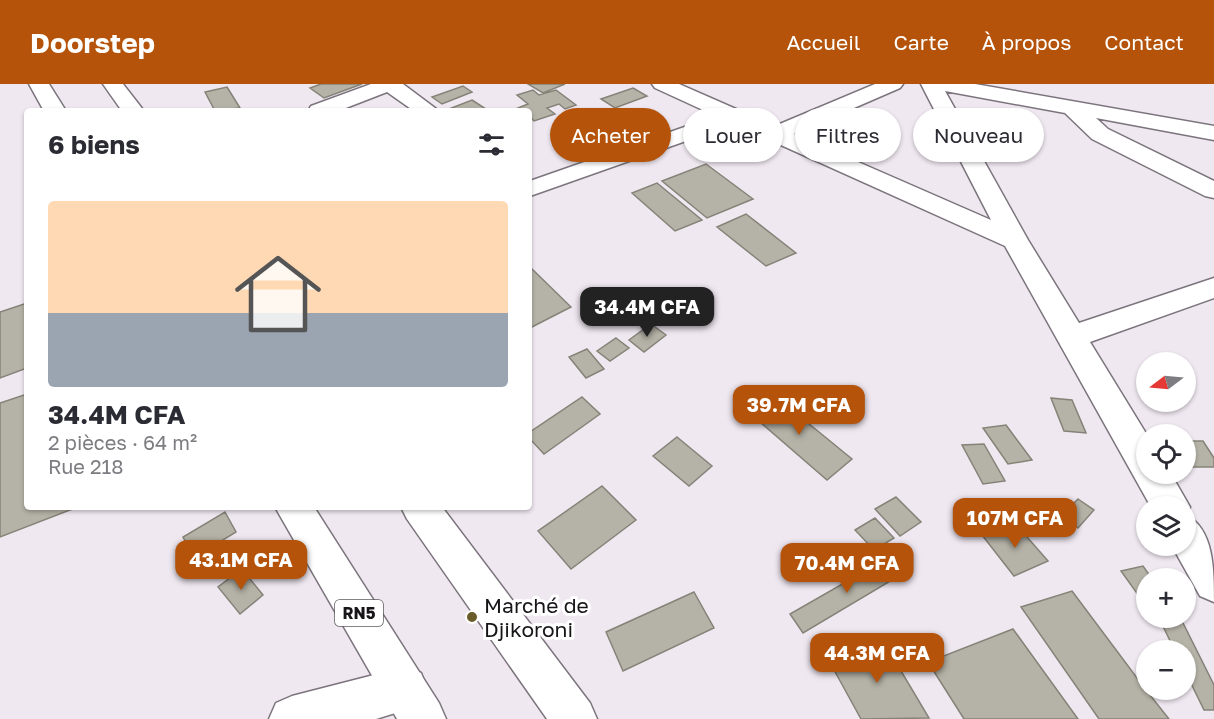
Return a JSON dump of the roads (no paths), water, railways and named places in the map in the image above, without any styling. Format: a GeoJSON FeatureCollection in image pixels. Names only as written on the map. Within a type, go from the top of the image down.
{"type":"FeatureCollection","features":[{"type":"Feature","properties":{"kind":"main road"},"geometry":{"type":"LineString","coordinates":[[39,84],[53,108]]}},
{"type":"Feature","properties":{"kind":"main road"},"geometry":{"type":"LineString","coordinates":[[113,84],[131,108]]}},
{"type":"Feature","properties":{"kind":"main road"},"geometry":{"type":"LineString","coordinates":[[327,108],[390,84],[424,108]]}},
{"type":"Feature","properties":{"kind":"main road"},"geometry":{"type":"LineString","coordinates":[[662,84],[717,108]]}},
{"type":"Feature","properties":{"kind":"main road"},"geometry":{"type":"LineString","coordinates":[[783,131],[893,84]]}},
{"type":"Feature","properties":{"kind":"main road"},"geometry":{"type":"LineString","coordinates":[[931,84],[1015,240],[1136,448]]}},
{"type":"Feature","properties":{"kind":"main road"},"geometry":{"type":"LineString","coordinates":[[941,84],[1214,133]]}},
{"type":"Feature","properties":{"kind":"main road"},"geometry":{"type":"LineString","coordinates":[[1072,107],[1100,134],[1214,191]]}},
{"type":"Feature","properties":{"kind":"main road"},"geometry":{"type":"LineString","coordinates":[[532,185],[683,134]]}},
{"type":"Feature","properties":{"kind":"main road"},"geometry":{"type":"LineString","coordinates":[[783,138],[1015,240]]}},
{"type":"Feature","properties":{"kind":"main road"},"geometry":{"type":"LineString","coordinates":[[1072,337],[1214,288]]}},
{"type":"Feature","properties":{"kind":"main road","name":"RN5"},"geometry":{"type":"LineString","coordinates":[[296,510],[414,704]]}},
{"type":"Feature","properties":{"kind":"main road"},"geometry":{"type":"LineString","coordinates":[[422,510],[574,719]]}},
{"type":"Feature","properties":{"kind":"main road"},"geometry":{"type":"LineString","coordinates":[[292,719],[414,704]]}},
{"type":"Feature","properties":{"kind":"place","name":"Marché de Djikoroni"},"geometry":{"type":"Point","coordinates":[472,617]}}]}
